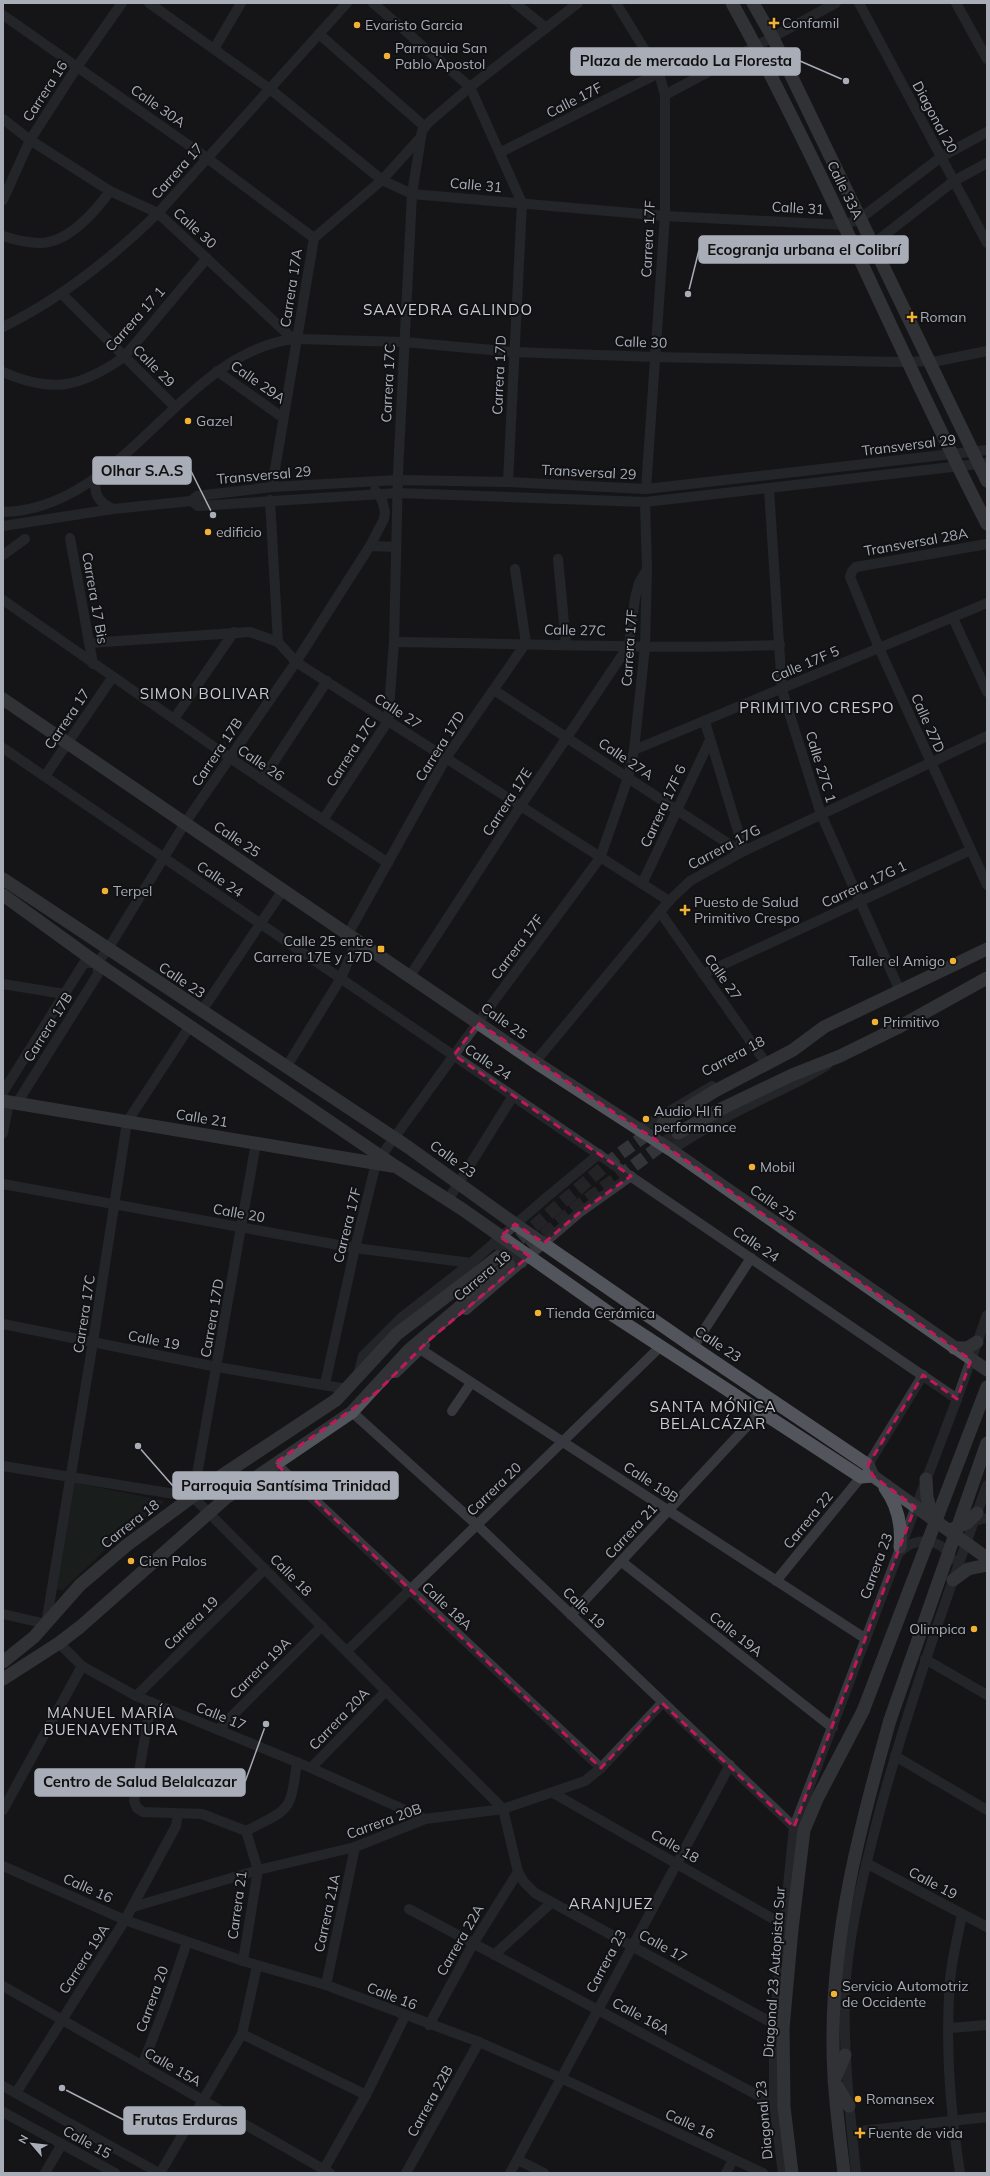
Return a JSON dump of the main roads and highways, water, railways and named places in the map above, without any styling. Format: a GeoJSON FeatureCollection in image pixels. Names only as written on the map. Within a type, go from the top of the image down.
{"type":"FeatureCollection","features":[{"type":"Feature","properties":{"kind":"main road","name":"Calle 33A"},"geometry":{"type":"LineString","coordinates":[[732,3],[756,47],[845,224],[952,455],[987,524]]}},
{"type":"Feature","properties":{"kind":"main road","name":"Calle 33A"},"geometry":{"type":"LineString","coordinates":[[753,3],[773,38],[861,218],[972,452],[983,464],[987,481]]}},
{"type":"Feature","properties":{"kind":"main road","name":"Calle 25"},"geometry":{"type":"LineString","coordinates":[[3,699],[535,1062],[671,1150],[987,1370]]}},
{"type":"Feature","properties":{"kind":"main road","name":"Calle 23"},"geometry":{"type":"LineString","coordinates":[[3,879],[201,1012],[287,1066],[394,1138],[693,1347],[987,1558]]}},
{"type":"Feature","properties":{"kind":"main road"},"geometry":{"type":"LineString","coordinates":[[3,895],[97,963],[190,1026],[379,1159]]}},
{"type":"Feature","properties":{"kind":"main road","name":"Carrera 18"},"geometry":{"type":"LineString","coordinates":[[663,1123],[715,1091],[783,1056],[824,1027],[987,949]]}},
{"type":"Feature","properties":{"kind":"main road"},"geometry":{"type":"LineString","coordinates":[[678,1133],[725,1107],[792,1075],[840,1056],[931,1011],[987,978]]}},
{"type":"Feature","properties":{"kind":"main road","name":"Calle 21"},"geometry":{"type":"LineString","coordinates":[[8,1100],[127,1122],[256,1143],[379,1159],[395,1166]]}},
{"type":"Feature","properties":{"kind":"main road","name":"Calle 23"},"geometry":{"type":"LineString","coordinates":[[395,1166],[448,1200],[497,1240],[526,1260],[760,1412],[871,1475]]}},
{"type":"Feature","properties":{"kind":"main road","name":"Carrera 18"},"geometry":{"type":"LineString","coordinates":[[3,1662],[23,1648],[85,1581],[127,1545],[215,1480],[324,1408],[347,1389],[386,1345],[414,1320],[498,1257]]}},
{"type":"Feature","properties":{"kind":"main road","name":"Carrera 18"},"geometry":{"type":"LineString","coordinates":[[3,1679],[59,1644],[227,1497],[356,1409],[409,1350],[509,1265]]}},
{"type":"Feature","properties":{"kind":"main road"},"geometry":{"type":"LineString","coordinates":[[595,1279],[600,1307]]}},
{"type":"Feature","properties":{"kind":"main road"},"geometry":{"type":"LineString","coordinates":[[954,1348],[968,1348],[982,1338]]}},
{"type":"Feature","properties":{"kind":"main road","name":"Diagonal 23 Autopista Sur"},"geometry":{"type":"LineString","coordinates":[[792,2173],[784,2107],[783,2028],[799,1828],[817,1799],[864,1711],[987,1387]]}},
{"type":"Feature","properties":{"kind":"main road"},"geometry":{"type":"LineString","coordinates":[[844,2173],[834,2081],[833,2043],[837,1958],[890,1720],[987,1442]]}},
{"type":"Feature","properties":{"kind":"main road"},"geometry":{"type":"LineString","coordinates":[[871,1475],[893,1501],[900,1521],[899,1551]]}},
{"type":"Feature","properties":{"kind":"main road"},"geometry":{"type":"LineString","coordinates":[[926,1479],[927,1497],[933,1520]]}},
{"type":"Feature","properties":{"kind":"main road"},"geometry":{"type":"LineString","coordinates":[[948,1530],[962,1526],[979,1517]]}},
{"type":"Feature","properties":{"kind":"main road"},"geometry":{"type":"LineString","coordinates":[[953,1578],[968,1569],[987,1565]]}},
{"type":"Feature","properties":{"kind":"main road"},"geometry":{"type":"LineString","coordinates":[[834,2081],[845,2055]]}},
{"type":"Feature","properties":{"kind":"main road"},"geometry":{"type":"LineString","coordinates":[[834,2081],[849,2106]]}},
{"type":"Feature","properties":{"kind":"tunnel"},"geometry":{"type":"LineString","coordinates":[[505,1251],[618,1155],[663,1123]]}},
{"type":"Feature","properties":{"kind":"tunnel"},"geometry":{"type":"LineString","coordinates":[[515,1260],[576,1208],[678,1133]]}},
{"type":"Feature","properties":{"kind":"place","name":"Confamil"},"geometry":{"type":"Point","coordinates":[774,23]}},
{"type":"Feature","properties":{"kind":"place","name":"Evaristo Garcia"},"geometry":{"type":"Point","coordinates":[357,25]}},
{"type":"Feature","properties":{"kind":"place","name":"Parroquia San Pablo Apostol"},"geometry":{"type":"Point","coordinates":[387,56]}},
{"type":"Feature","properties":{"kind":"place","name":"Plaza de mercado La Floresta"},"geometry":{"type":"Point","coordinates":[846,81]}},
{"type":"Feature","properties":{"kind":"place","name":"Ecogranja urbana el Colibrí"},"geometry":{"type":"Point","coordinates":[688,294]}},
{"type":"Feature","properties":{"kind":"place","name":"Roman"},"geometry":{"type":"Point","coordinates":[912,317]}},
{"type":"Feature","properties":{"kind":"place","name":"Gazel"},"geometry":{"type":"Point","coordinates":[188,421]}},
{"type":"Feature","properties":{"kind":"place","name":"Olhar S.A.S"},"geometry":{"type":"Point","coordinates":[213,515]}},
{"type":"Feature","properties":{"kind":"place","name":"edificio"},"geometry":{"type":"Point","coordinates":[208,532]}},
{"type":"Feature","properties":{"kind":"place","name":"Terpel"},"geometry":{"type":"Point","coordinates":[105,891]}},
{"type":"Feature","properties":{"kind":"place","name":"Puesto de Salud Primitivo Crespo"},"geometry":{"type":"Point","coordinates":[685,910]}},
{"type":"Feature","properties":{"kind":"place","name":"Calle 25 entre Carrera 17E y 17D"},"geometry":{"type":"Point","coordinates":[381,949]}},
{"type":"Feature","properties":{"kind":"place","name":"Taller el Amigo"},"geometry":{"type":"Point","coordinates":[953,961]}},
{"type":"Feature","properties":{"kind":"place","name":"Primitivo"},"geometry":{"type":"Point","coordinates":[875,1022]}},
{"type":"Feature","properties":{"kind":"place","name":"Audio HI fi performance"},"geometry":{"type":"Point","coordinates":[646,1119]}},
{"type":"Feature","properties":{"kind":"place","name":"Mobil"},"geometry":{"type":"Point","coordinates":[752,1167]}},
{"type":"Feature","properties":{"kind":"place","name":"Tienda Cerámica"},"geometry":{"type":"Point","coordinates":[538,1313]}},
{"type":"Feature","properties":{"kind":"place","name":"Parroquia Santísima Trinidad"},"geometry":{"type":"Point","coordinates":[138,1446]}},
{"type":"Feature","properties":{"kind":"place","name":"Cien Palos"},"geometry":{"type":"Point","coordinates":[131,1561]}},
{"type":"Feature","properties":{"kind":"place","name":"Olimpica"},"geometry":{"type":"Point","coordinates":[974,1629]}},
{"type":"Feature","properties":{"kind":"place","name":"Centro de Salud Belalcazar"},"geometry":{"type":"Point","coordinates":[266,1724]}},
{"type":"Feature","properties":{"kind":"place","name":"Servicio Automotriz de Occidente"},"geometry":{"type":"Point","coordinates":[834,1994]}},
{"type":"Feature","properties":{"kind":"place","name":"Frutas Erduras"},"geometry":{"type":"Point","coordinates":[62,2088]}},
{"type":"Feature","properties":{"kind":"place","name":"Romansex"},"geometry":{"type":"Point","coordinates":[858,2099]}},
{"type":"Feature","properties":{"kind":"place","name":"Fuente de vida"},"geometry":{"type":"Point","coordinates":[860,2133]}},
{"type":"Feature","properties":{"kind":"district","name":"SAAVEDRA GALINDO"},"geometry":{"type":"Point","coordinates":[448,310]}},
{"type":"Feature","properties":{"kind":"district","name":"SIMON BOLIVAR"},"geometry":{"type":"Point","coordinates":[205,694]}},
{"type":"Feature","properties":{"kind":"district","name":"PRIMITIVO CRESPO"},"geometry":{"type":"Point","coordinates":[817,708]}},
{"type":"Feature","properties":{"kind":"district","name":"SANTA MÓNICA BELALCÁZAR"},"geometry":{"type":"Point","coordinates":[713,1416]}},
{"type":"Feature","properties":{"kind":"district","name":"MANUEL MARÍA BUENAVENTURA"},"geometry":{"type":"Point","coordinates":[111,1722]}},
{"type":"Feature","properties":{"kind":"district","name":"ARANJUEZ"},"geometry":{"type":"Point","coordinates":[611,1904]}}]}
